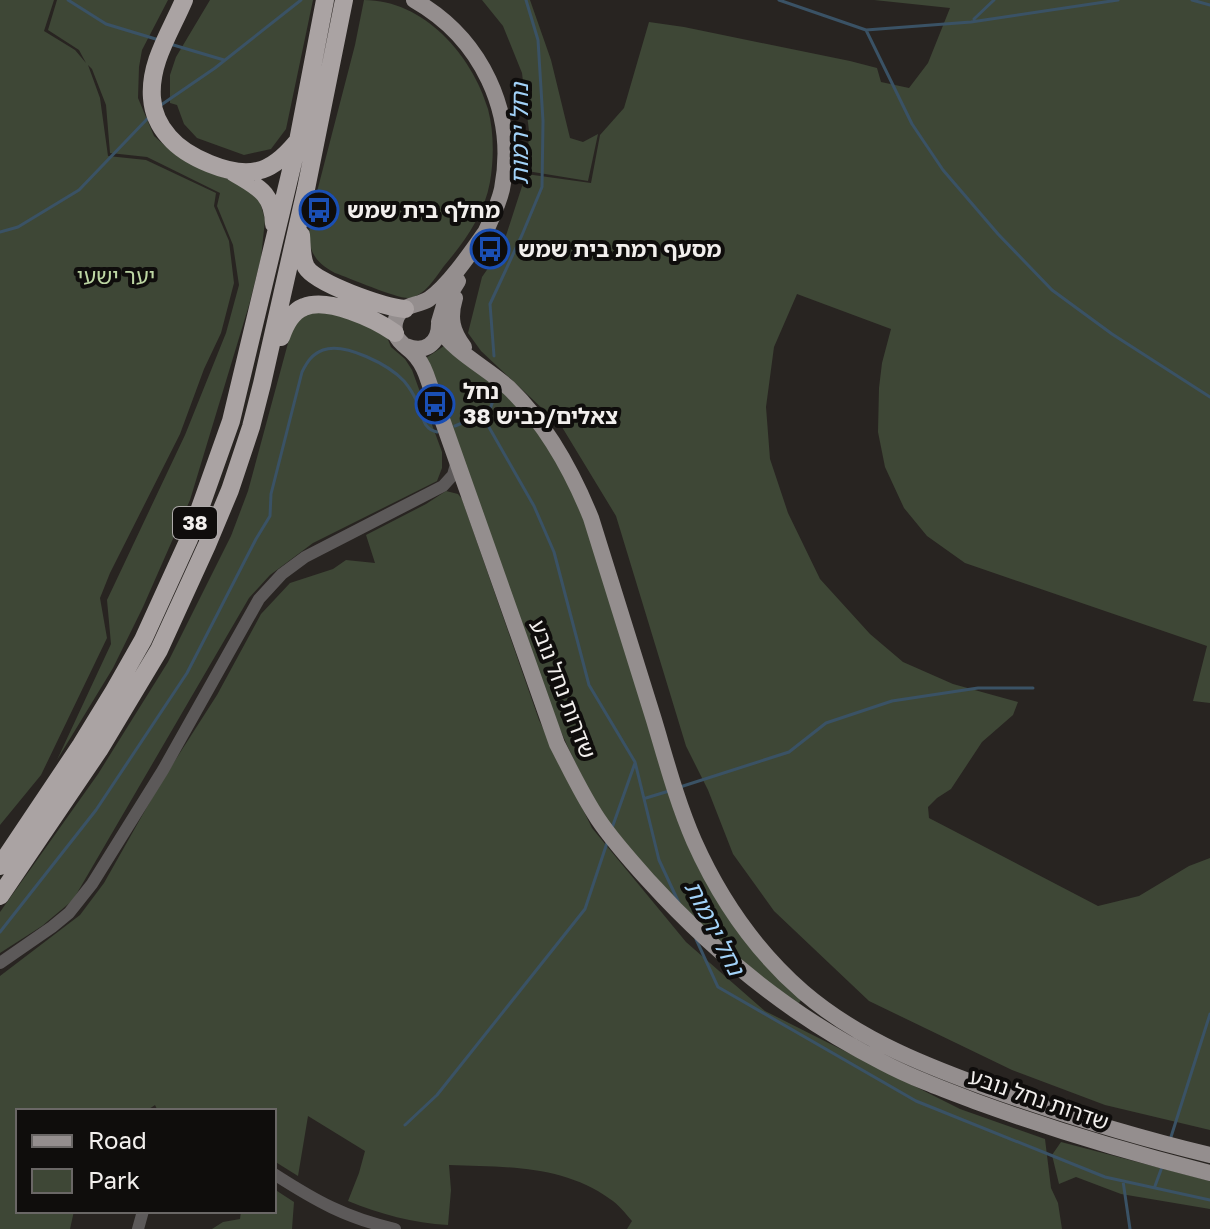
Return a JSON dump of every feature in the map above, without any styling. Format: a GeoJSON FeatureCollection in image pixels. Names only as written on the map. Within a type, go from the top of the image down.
{"type":"FeatureCollection","features":[{"type":"Feature","properties":{"kind":"highway"},"geometry":{"type":"LineString","coordinates":[[191,0],[180,9],[153,71],[152,101],[155,113],[170,138],[182,149],[258,187],[270,201],[273,211],[273,247]]}},
{"type":"Feature","properties":{"kind":"highway","name":"38"},"geometry":{"type":"LineString","coordinates":[[0,866],[114,691],[143,640],[195,524],[231,421],[298,141],[325,0]]}},
{"type":"Feature","properties":{"kind":"highway","name":"38"},"geometry":{"type":"LineString","coordinates":[[0,896],[99,750],[159,650],[230,490],[262,384],[344,0]]}},
{"type":"Feature","properties":{"kind":"highway"},"geometry":{"type":"LineString","coordinates":[[231,171],[246,173],[263,170],[279,160],[298,141]]}},
{"type":"Feature","properties":{"kind":"highway"},"geometry":{"type":"LineString","coordinates":[[306,189],[301,235],[306,267],[323,282],[384,305],[412,307]]}},
{"type":"Feature","properties":{"kind":"highway"},"geometry":{"type":"LineString","coordinates":[[262,384],[285,326],[292,314],[304,307],[319,304],[339,307],[378,322],[400,340]]}},
{"type":"Feature","properties":{"kind":"main road"},"geometry":{"type":"LineString","coordinates":[[414,0],[441,17],[467,43],[488,76],[504,140],[504,166],[498,204],[456,297],[451,316],[456,336],[475,361]]}},
{"type":"Feature","properties":{"kind":"main road"},"geometry":{"type":"LineString","coordinates":[[475,254],[445,302],[435,341],[418,350],[400,340],[396,319],[429,299],[442,287],[486,231]]}},
{"type":"Feature","properties":{"kind":"main road"},"geometry":{"type":"LineString","coordinates":[[412,307],[430,309],[439,325]]}},
{"type":"Feature","properties":{"kind":"main road","name":"שדרות נחל נובע"},"geometry":{"type":"LineString","coordinates":[[439,325],[451,344],[509,389],[528,410],[565,462],[579,488],[694,840],[719,889],[768,957],[795,985],[833,1014],[859,1032],[903,1054],[1052,1110],[1210,1155]]}},
{"type":"Feature","properties":{"kind":"main road","name":"שדרות נחל נובע"},"geometry":{"type":"LineString","coordinates":[[400,340],[422,365],[557,744],[598,818],[671,906],[741,970],[797,1012],[884,1064],[1058,1131],[1210,1173]]}},
{"type":"Feature","properties":{"kind":"street"},"geometry":{"type":"LineString","coordinates":[[0,963],[69,913],[92,884],[163,770],[259,599],[274,582],[305,557],[443,486],[453,475],[456,456]]}},
{"type":"Feature","properties":{"kind":"street"},"geometry":{"type":"LineString","coordinates":[[443,486],[460,488],[471,497]]}},
{"type":"Feature","properties":{"kind":"street"},"geometry":{"type":"LineString","coordinates":[[276,1175],[346,1215],[395,1229]]}},
{"type":"Feature","properties":{"kind":"green space","name":"יער ישעי"},"geometry":{"type":"Polygon","coordinates":[[[0,0],[54,0],[44,31],[75,50],[86,63],[79,50],[48,30],[57,0],[168,0],[142,50],[139,67],[138,98],[154,136],[171,151],[203,170],[244,185],[258,194],[265,220],[261,258],[249,305],[190,500],[113,668],[57,760],[111,644],[107,600],[185,435],[226,333],[239,285],[233,245],[217,206],[220,193],[147,157],[110,153],[106,105],[88,65],[100,98],[108,156],[146,160],[216,193],[214,206],[229,241],[234,283],[221,333],[180,434],[100,598],[107,638],[41,775],[0,825],[0,0]]]}},
{"type":"Feature","properties":{"kind":"green space"},"geometry":{"type":"Polygon","coordinates":[[[210,0],[313,0],[286,129],[271,149],[244,155],[197,138],[184,124],[177,105],[170,103],[170,75],[176,57],[210,0]]]}},
{"type":"Feature","properties":{"kind":"green space"},"geometry":{"type":"Polygon","coordinates":[[[364,0],[386,2],[406,9],[442,34],[458,51],[481,89],[491,127],[493,154],[490,182],[478,216],[429,286],[409,298],[335,273],[318,261],[309,239],[312,211],[364,0]]]}},
{"type":"Feature","properties":{"kind":"green space"},"geometry":{"type":"Polygon","coordinates":[[[482,0],[530,0],[551,60],[570,138],[583,142],[598,134],[588,181],[527,171],[529,131],[522,73],[503,26],[482,0]]]}},
{"type":"Feature","properties":{"kind":"green space"},"geometry":{"type":"Polygon","coordinates":[[[874,0],[1210,0],[1210,703],[1193,701],[1207,646],[965,563],[927,536],[904,508],[885,467],[878,432],[882,363],[891,329],[797,294],[774,347],[766,407],[770,459],[788,513],[820,579],[870,634],[903,662],[953,684],[1018,702],[1013,715],[982,742],[951,789],[928,807],[929,818],[1098,906],[1139,896],[1189,866],[1210,858],[1210,1130],[1105,1105],[1012,1070],[869,1001],[774,911],[733,854],[708,790],[686,746],[616,516],[562,427],[481,351],[468,333],[482,277],[502,248],[526,174],[591,183],[600,135],[624,108],[649,22],[850,61],[877,68],[881,82],[909,88],[928,63],[950,8],[874,0]]]}},
{"type":"Feature","properties":{"kind":"green space"},"geometry":{"type":"Polygon","coordinates":[[[314,309],[336,310],[387,337],[391,347],[405,359],[412,370],[442,452],[442,468],[437,481],[313,543],[270,575],[249,598],[73,900],[42,926],[0,953],[0,912],[98,774],[168,662],[231,536],[248,491],[291,332],[298,321],[314,309]]]}},
{"type":"Feature","properties":{"kind":"green space"},"geometry":{"type":"Polygon","coordinates":[[[447,344],[521,406],[576,490],[687,837],[801,1000],[799,1003],[785,998],[676,901],[618,836],[589,790],[550,707],[423,360],[447,344]]]}},
{"type":"Feature","properties":{"kind":"green space"},"geometry":{"type":"Polygon","coordinates":[[[446,491],[458,494],[462,499],[539,720],[592,828],[686,942],[765,1011],[960,1109],[1045,1139],[1051,1188],[1058,1203],[1062,1229],[627,1229],[632,1221],[616,1204],[573,1180],[533,1170],[449,1165],[451,1190],[448,1225],[422,1222],[384,1214],[348,1201],[365,1151],[308,1116],[298,1176],[276,1162],[276,1109],[157,1109],[155,1105],[149,1109],[16,1109],[16,1213],[74,1213],[70,1229],[0,1229],[0,976],[80,915],[104,883],[160,784],[217,695],[261,614],[290,583],[333,569],[346,560],[375,563],[366,535],[446,491]]]}},
{"type":"Feature","properties":{"kind":"green space"},"geometry":{"type":"Polygon","coordinates":[[[1061,1142],[1210,1181],[1210,1209],[1121,1194],[1076,1177],[1059,1184],[1052,1155],[1061,1142]]]}},
{"type":"Feature","properties":{"kind":"green space"},"geometry":{"type":"Polygon","coordinates":[[[276,1190],[294,1202],[292,1229],[212,1229],[223,1222],[240,1219],[241,1213],[276,1213],[276,1190]]]}},
{"type":"Feature","properties":{"kind":"waterway"},"geometry":{"type":"LineString","coordinates":[[68,0],[106,24],[159,40]]}},
{"type":"Feature","properties":{"kind":"waterway"},"geometry":{"type":"LineString","coordinates":[[161,105],[215,68],[301,0]]}},
{"type":"Feature","properties":{"kind":"waterway","name":"נחל ירמות"},"geometry":{"type":"LineString","coordinates":[[494,356],[490,304],[542,187],[543,121],[538,40],[526,0]]}},
{"type":"Feature","properties":{"kind":"waterway"},"geometry":{"type":"LineString","coordinates":[[779,0],[866,30],[971,22],[1118,0]]}},
{"type":"Feature","properties":{"kind":"waterway"},"geometry":{"type":"LineString","coordinates":[[974,19],[994,0]]}},
{"type":"Feature","properties":{"kind":"waterway"},"geometry":{"type":"LineString","coordinates":[[1192,0],[1210,5]]}},
{"type":"Feature","properties":{"kind":"waterway"},"geometry":{"type":"LineString","coordinates":[[866,30],[912,124],[943,170],[998,234],[1052,290],[1112,334],[1210,397]]}},
{"type":"Feature","properties":{"kind":"waterway"},"geometry":{"type":"LineString","coordinates":[[170,44],[224,60]]}},
{"type":"Feature","properties":{"kind":"waterway"},"geometry":{"type":"LineString","coordinates":[[0,232],[18,227],[79,190],[150,116]]}},
{"type":"Feature","properties":{"kind":"waterway"},"geometry":{"type":"LineString","coordinates":[[0,932],[96,810],[187,673],[270,516],[271,494],[302,372],[310,359],[332,348],[354,352],[378,362],[404,381],[416,399],[426,425],[437,432]]}},
{"type":"Feature","properties":{"kind":"waterway","name":"נחל ירמות"},"geometry":{"type":"LineString","coordinates":[[496,391],[486,422],[534,506],[554,552],[589,685],[635,762],[659,860],[679,903]]}},
{"type":"Feature","properties":{"kind":"waterway"},"geometry":{"type":"LineString","coordinates":[[455,426],[488,412]]}},
{"type":"Feature","properties":{"kind":"waterway"},"geometry":{"type":"LineString","coordinates":[[680,787],[789,752],[826,723],[892,701],[978,688],[1033,688]]}},
{"type":"Feature","properties":{"kind":"waterway"},"geometry":{"type":"LineString","coordinates":[[612,828],[635,763]]}},
{"type":"Feature","properties":{"kind":"waterway"},"geometry":{"type":"LineString","coordinates":[[646,798],[669,791]]}},
{"type":"Feature","properties":{"kind":"waterway"},"geometry":{"type":"LineString","coordinates":[[405,1125],[437,1095],[585,909],[607,843]]}},
{"type":"Feature","properties":{"kind":"waterway","name":"נחל ירמות"},"geometry":{"type":"LineString","coordinates":[[696,939],[718,987],[916,1101],[1105,1177],[1210,1200]]}},
{"type":"Feature","properties":{"kind":"waterway"},"geometry":{"type":"LineString","coordinates":[[1170,1140],[1210,1014]]}},
{"type":"Feature","properties":{"kind":"waterway"},"geometry":{"type":"LineString","coordinates":[[1155,1186],[1162,1167]]}},
{"type":"Feature","properties":{"kind":"waterway"},"geometry":{"type":"LineString","coordinates":[[1123,1181],[1130,1229]]}},
{"type":"Feature","properties":{"kind":"place","name":"מחלף בית שמש"},"geometry":{"type":"Point","coordinates":[319,210]}},
{"type":"Feature","properties":{"kind":"place","name":"מסעף רמת בית שמש"},"geometry":{"type":"Point","coordinates":[490,249]}},
{"type":"Feature","properties":{"kind":"place","name":"נחל צאלים/כביש 38"},"geometry":{"type":"Point","coordinates":[435,404]}}]}
